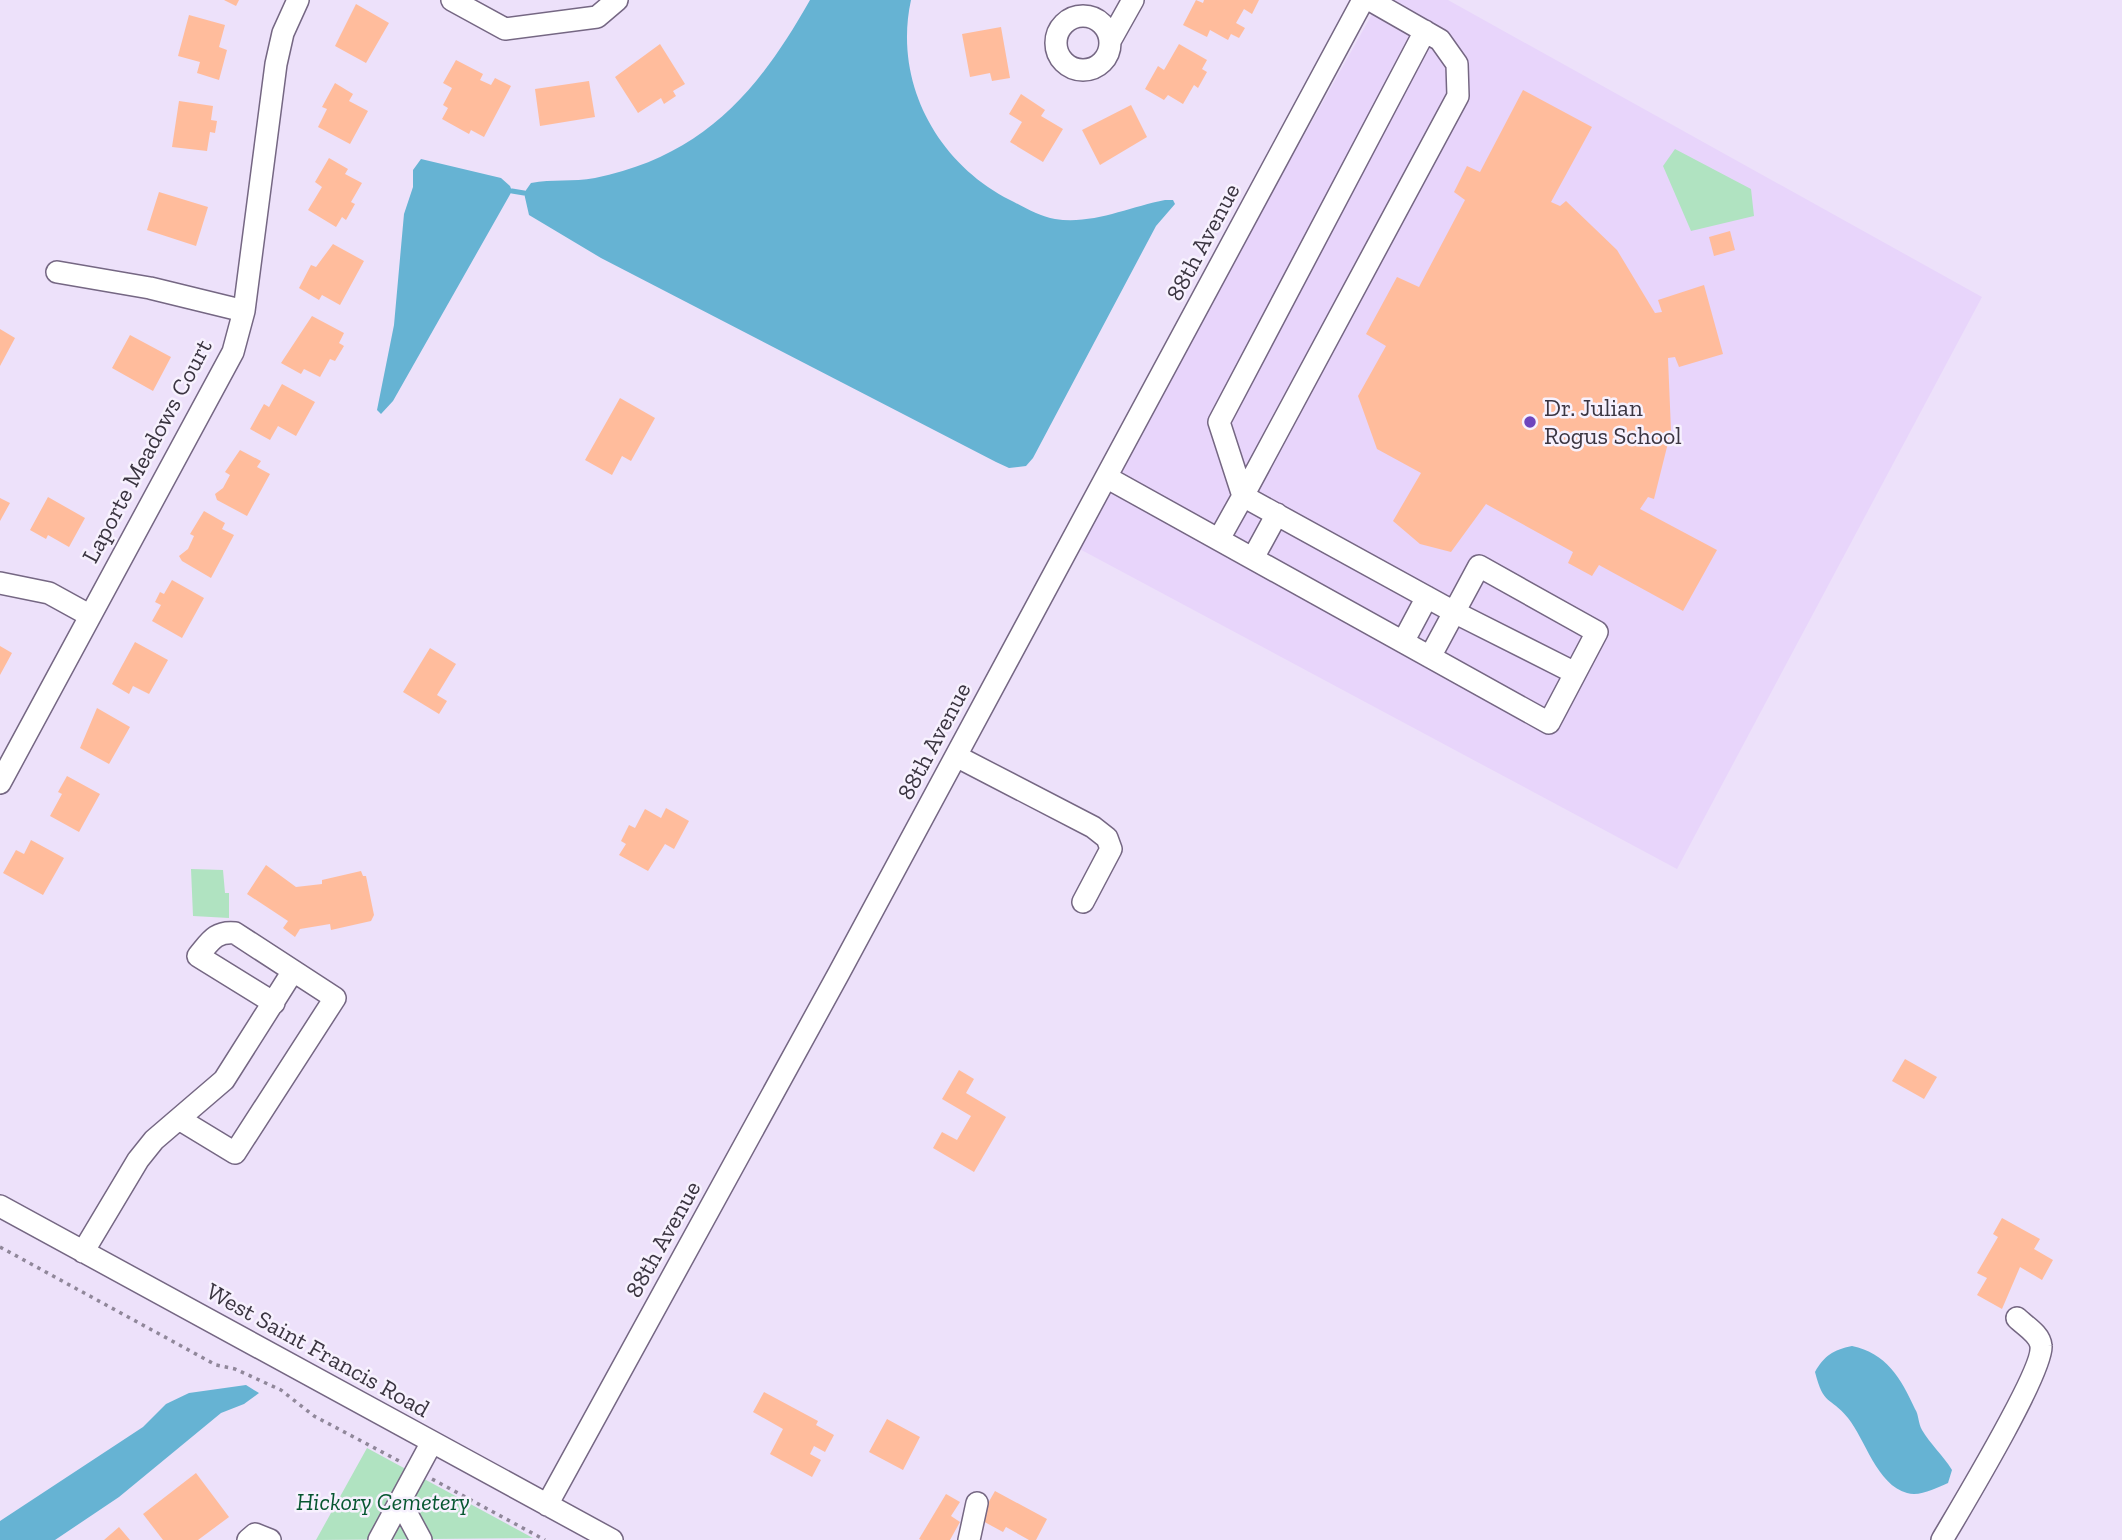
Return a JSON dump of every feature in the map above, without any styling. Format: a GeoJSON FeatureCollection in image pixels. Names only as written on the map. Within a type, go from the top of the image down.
{"type":"FeatureCollection","features":[{"type":"Feature","properties":{"kind":"street","name":"Laporte Meadows Court"},"geometry":{"type":"LineString","coordinates":[[0,783],[233,352],[244,311],[276,64],[283,33],[298,0]]}},
{"type":"Feature","properties":{"kind":"street"},"geometry":{"type":"LineString","coordinates":[[452,0],[505,29],[597,17],[617,0]]}},
{"type":"Feature","properties":{"kind":"street"},"geometry":{"type":"LineString","coordinates":[[1110,41],[1133,0]]}},
{"type":"Feature","properties":{"kind":"street","name":"88th Avenue"},"geometry":{"type":"LineString","coordinates":[[547,1505],[956,756],[1363,0]]}},
{"type":"Feature","properties":{"kind":"street"},"geometry":{"type":"LineString","coordinates":[[1219,540],[1458,96],[1457,64],[1440,40],[1370,0]]}},
{"type":"Feature","properties":{"kind":"street"},"geometry":{"type":"LineString","coordinates":[[1425,31],[1219,422],[1244,496],[1454,612],[1575,673]]}},
{"type":"Feature","properties":{"kind":"street"},"geometry":{"type":"LineString","coordinates":[[57,272],[150,288],[244,311]]}},
{"type":"Feature","properties":{"kind":"street"},"geometry":{"type":"LineString","coordinates":[[1106,477],[1253,558],[1403,642],[1430,657],[1549,723],[1597,632],[1479,566],[1430,657]]}},
{"type":"Feature","properties":{"kind":"street"},"geometry":{"type":"LineString","coordinates":[[1253,558],[1277,514]]}},
{"type":"Feature","properties":{"kind":"street"},"geometry":{"type":"LineString","coordinates":[[0,583],[49,593],[89,615]]}},
{"type":"Feature","properties":{"kind":"street"},"geometry":{"type":"LineString","coordinates":[[1403,642],[1427,597]]}},
{"type":"Feature","properties":{"kind":"street"},"geometry":{"type":"LineString","coordinates":[[956,756],[1093,827],[1107,838],[1111,849],[1083,902]]}},
{"type":"Feature","properties":{"kind":"street"},"geometry":{"type":"LineString","coordinates":[[180,1119],[235,1153],[335,998],[234,933],[215,935],[198,957],[274,1003]]}},
{"type":"Feature","properties":{"kind":"street"},"geometry":{"type":"LineString","coordinates":[[83,1252],[138,1160],[154,1140],[224,1080],[293,971]]}},
{"type":"Feature","properties":{"kind":"street","name":"West Saint Francis Road"},"geometry":{"type":"LineString","coordinates":[[0,1206],[612,1540]]}},
{"type":"Feature","properties":{"kind":"street"},"geometry":{"type":"LineString","coordinates":[[1942,1540],[2013,1414],[2040,1355],[2041,1344],[2036,1335],[2017,1318]]}},
{"type":"Feature","properties":{"kind":"street"},"geometry":{"type":"LineString","coordinates":[[379,1540],[432,1442]]}},
{"type":"Feature","properties":{"kind":"street"},"geometry":{"type":"LineString","coordinates":[[400,1501],[421,1540]]}},
{"type":"Feature","properties":{"kind":"street"},"geometry":{"type":"LineString","coordinates":[[969,1540],[977,1503]]}},
{"type":"Feature","properties":{"kind":"street"},"geometry":{"type":"LineString","coordinates":[[248,1540],[255,1534],[270,1540]]}},
{"type":"Feature","properties":{"kind":"path"},"geometry":{"type":"LineString","coordinates":[[0,1247],[216,1365],[235,1369],[281,1390],[314,1416],[545,1540]]}},
{"type":"Feature","properties":{"kind":"shaded area","name":"Dr. Julian Rogus School"},"geometry":{"type":"Polygon","coordinates":[[[1380,0],[1448,0],[1982,297],[1677,869],[1074,546],[1380,0]]]}},
{"type":"Feature","properties":{"kind":"green space"},"geometry":{"type":"Polygon","coordinates":[[[1675,149],[1751,189],[1754,216],[1691,231],[1663,166],[1675,149]]]}},
{"type":"Feature","properties":{"kind":"green space"},"geometry":{"type":"Polygon","coordinates":[[[191,869],[223,870],[225,893],[229,893],[229,918],[193,916],[191,869]]]}},
{"type":"Feature","properties":{"kind":"green space","name":"Hickory Cemetery"},"geometry":{"type":"Polygon","coordinates":[[[367,1448],[533,1538],[316,1540],[367,1448]]]}},
{"type":"Feature","properties":{"kind":"water"},"geometry":{"type":"Polygon","coordinates":[[[810,0],[911,0],[907,31],[909,61],[915,90],[926,117],[961,165],[1010,200],[1044,216],[1069,220],[1083,220],[1165,200],[1173,200],[1175,204],[1156,226],[1033,458],[1026,466],[1009,468],[996,462],[601,258],[529,215],[524,193],[531,183],[595,178],[633,168],[667,154],[697,136],[748,91],[770,64],[810,0]]]}},
{"type":"Feature","properties":{"kind":"water"},"geometry":{"type":"Polygon","coordinates":[[[421,159],[501,178],[512,191],[393,401],[381,414],[377,410],[394,325],[404,214],[413,187],[413,170],[421,159]]]}},
{"type":"Feature","properties":{"kind":"water"},"geometry":{"type":"Polygon","coordinates":[[[1852,1346],[1874,1354],[1898,1377],[1916,1411],[1922,1430],[1952,1470],[1948,1483],[1917,1494],[1897,1488],[1880,1471],[1848,1418],[1824,1396],[1815,1372],[1830,1354],[1852,1346]]]}},
{"type":"Feature","properties":{"kind":"water"},"geometry":{"type":"Polygon","coordinates":[[[246,1385],[259,1393],[244,1404],[221,1413],[119,1497],[55,1540],[0,1540],[0,1521],[143,1427],[166,1404],[189,1393],[246,1385]]]}},
{"type":"Feature","properties":{"kind":"building"},"geometry":{"type":"Polygon","coordinates":[[[224,0],[239,0],[236,6],[224,0]]]}},
{"type":"Feature","properties":{"kind":"building"},"geometry":{"type":"Polygon","coordinates":[[[1196,0],[1203,3],[1204,0],[1259,0],[1252,14],[1244,9],[1236,23],[1245,28],[1239,38],[1231,34],[1228,40],[1210,30],[1207,37],[1183,25],[1196,0]]]}},
{"type":"Feature","properties":{"kind":"building"},"geometry":{"type":"Polygon","coordinates":[[[356,4],[389,23],[366,63],[335,46],[356,4]]]}},
{"type":"Feature","properties":{"kind":"building"},"geometry":{"type":"Polygon","coordinates":[[[189,15],[225,25],[219,47],[227,50],[219,80],[197,73],[200,62],[178,56],[189,15]]]}},
{"type":"Feature","properties":{"kind":"building"},"geometry":{"type":"Polygon","coordinates":[[[1001,27],[1010,78],[992,81],[990,73],[970,77],[962,34],[1001,27]]]}},
{"type":"Feature","properties":{"kind":"building"},"geometry":{"type":"Polygon","coordinates":[[[660,44],[685,84],[673,91],[676,96],[664,104],[661,98],[638,113],[615,77],[660,44]]]}},
{"type":"Feature","properties":{"kind":"building"},"geometry":{"type":"Polygon","coordinates":[[[1179,44],[1207,60],[1202,69],[1207,72],[1198,88],[1194,85],[1183,104],[1168,95],[1164,100],[1145,89],[1158,66],[1164,70],[1179,44]]]}},
{"type":"Feature","properties":{"kind":"building"},"geometry":{"type":"Polygon","coordinates":[[[456,60],[483,74],[480,80],[491,85],[495,78],[511,86],[484,137],[471,130],[469,134],[442,119],[448,108],[443,105],[452,88],[443,83],[456,60]]]}},
{"type":"Feature","properties":{"kind":"building"},"geometry":{"type":"Polygon","coordinates":[[[589,81],[595,117],[540,126],[535,89],[589,81]]]}},
{"type":"Feature","properties":{"kind":"building"},"geometry":{"type":"Polygon","coordinates":[[[335,83],[353,94],[349,101],[368,111],[350,144],[318,127],[327,109],[322,107],[335,83]]]}},
{"type":"Feature","properties":{"kind":"building","name":"Dr. Julian Rogus School"},"geometry":{"type":"Polygon","coordinates":[[[1523,90],[1592,127],[1551,202],[1560,206],[1566,201],[1617,250],[1655,313],[1662,312],[1658,300],[1704,285],[1723,354],[1679,367],[1675,357],[1668,358],[1671,431],[1654,499],[1648,497],[1640,509],[1717,550],[1683,611],[1599,565],[1592,576],[1568,563],[1573,552],[1486,504],[1451,552],[1420,544],[1393,521],[1421,473],[1377,449],[1358,396],[1386,346],[1366,334],[1397,277],[1419,287],[1465,200],[1454,192],[1467,166],[1480,172],[1523,90]]]}},
{"type":"Feature","properties":{"kind":"building"},"geometry":{"type":"Polygon","coordinates":[[[1021,94],[1045,110],[1041,116],[1063,129],[1043,162],[1010,142],[1022,122],[1009,114],[1021,94]]]}},
{"type":"Feature","properties":{"kind":"building"},"geometry":{"type":"Polygon","coordinates":[[[179,101],[213,106],[211,120],[217,121],[215,133],[210,132],[207,151],[172,147],[179,101]]]}},
{"type":"Feature","properties":{"kind":"building"},"geometry":{"type":"Polygon","coordinates":[[[1131,105],[1147,137],[1100,165],[1082,130],[1131,105]]]}},
{"type":"Feature","properties":{"kind":"building"},"geometry":{"type":"Polygon","coordinates":[[[329,158],[348,169],[345,174],[362,183],[351,202],[355,204],[346,220],[342,217],[336,227],[308,210],[322,187],[315,182],[329,158]]]}},
{"type":"Feature","properties":{"kind":"building"},"geometry":{"type":"Polygon","coordinates":[[[159,192],[208,207],[196,246],[147,230],[159,192]]]}},
{"type":"Feature","properties":{"kind":"building"},"geometry":{"type":"Polygon","coordinates":[[[1730,231],[1735,250],[1714,256],[1709,237],[1730,231]]]}},
{"type":"Feature","properties":{"kind":"building"},"geometry":{"type":"Polygon","coordinates":[[[333,244],[364,261],[340,305],[322,295],[319,300],[299,288],[311,265],[316,267],[333,244]]]}},
{"type":"Feature","properties":{"kind":"building"},"geometry":{"type":"Polygon","coordinates":[[[312,316],[344,333],[339,343],[344,346],[335,361],[330,359],[320,377],[304,369],[301,374],[281,363],[312,316]]]}},
{"type":"Feature","properties":{"kind":"building"},"geometry":{"type":"Polygon","coordinates":[[[0,329],[15,338],[0,366],[0,329]]]}},
{"type":"Feature","properties":{"kind":"building"},"geometry":{"type":"Polygon","coordinates":[[[130,335],[171,357],[153,391],[112,368],[130,335]]]}},
{"type":"Feature","properties":{"kind":"building"},"geometry":{"type":"Polygon","coordinates":[[[282,384],[315,402],[296,436],[278,426],[270,440],[250,429],[264,404],[269,407],[282,384]]]}},
{"type":"Feature","properties":{"kind":"building"},"geometry":{"type":"Polygon","coordinates":[[[620,398],[655,418],[631,461],[622,456],[612,475],[585,460],[620,398]]]}},
{"type":"Feature","properties":{"kind":"building"},"geometry":{"type":"Polygon","coordinates":[[[240,450],[261,461],[257,467],[270,474],[247,516],[217,500],[215,494],[223,488],[230,475],[225,472],[240,450]]]}},
{"type":"Feature","properties":{"kind":"building"},"geometry":{"type":"Polygon","coordinates":[[[48,497],[85,518],[69,547],[48,535],[46,539],[30,530],[48,497]]]}},
{"type":"Feature","properties":{"kind":"building"},"geometry":{"type":"Polygon","coordinates":[[[0,498],[10,503],[0,521],[0,498]]]}},
{"type":"Feature","properties":{"kind":"building"},"geometry":{"type":"Polygon","coordinates":[[[204,511],[225,523],[222,529],[234,535],[211,578],[182,561],[179,556],[188,549],[194,536],[190,534],[204,511]]]}},
{"type":"Feature","properties":{"kind":"building"},"geometry":{"type":"Polygon","coordinates":[[[172,580],[204,598],[182,638],[152,621],[161,605],[155,602],[160,592],[164,594],[172,580]]]}},
{"type":"Feature","properties":{"kind":"building"},"geometry":{"type":"Polygon","coordinates":[[[135,642],[168,660],[149,694],[133,686],[129,694],[112,684],[135,642]]]}},
{"type":"Feature","properties":{"kind":"building"},"geometry":{"type":"Polygon","coordinates":[[[0,646],[12,653],[0,675],[0,646]]]}},
{"type":"Feature","properties":{"kind":"building"},"geometry":{"type":"Polygon","coordinates":[[[430,648],[456,664],[437,695],[447,701],[439,714],[403,692],[430,648]]]}},
{"type":"Feature","properties":{"kind":"building"},"geometry":{"type":"Polygon","coordinates":[[[97,708],[130,727],[109,764],[80,748],[97,708]]]}},
{"type":"Feature","properties":{"kind":"building"},"geometry":{"type":"Polygon","coordinates":[[[67,776],[100,794],[79,832],[50,816],[62,794],[58,792],[67,776]]]}},
{"type":"Feature","properties":{"kind":"building"},"geometry":{"type":"Polygon","coordinates":[[[666,808],[689,821],[674,849],[665,844],[648,871],[619,855],[626,844],[621,841],[629,825],[635,828],[645,809],[661,818],[666,808]]]}},
{"type":"Feature","properties":{"kind":"building"},"geometry":{"type":"Polygon","coordinates":[[[31,840],[64,858],[43,895],[3,873],[16,850],[24,854],[31,840]]]}},
{"type":"Feature","properties":{"kind":"building"},"geometry":{"type":"Polygon","coordinates":[[[266,865],[296,887],[322,884],[322,880],[361,871],[363,876],[366,876],[374,915],[371,921],[331,930],[330,924],[300,929],[295,937],[283,928],[288,921],[247,894],[266,865]]]}},
{"type":"Feature","properties":{"kind":"building"},"geometry":{"type":"Polygon","coordinates":[[[1905,1059],[1937,1077],[1924,1099],[1892,1081],[1905,1059]]]}},
{"type":"Feature","properties":{"kind":"building"},"geometry":{"type":"Polygon","coordinates":[[[959,1070],[974,1079],[966,1093],[1006,1117],[974,1172],[933,1148],[942,1132],[957,1140],[971,1116],[942,1099],[959,1070]]]}},
{"type":"Feature","properties":{"kind":"building"},"geometry":{"type":"Polygon","coordinates":[[[2002,1218],[2040,1239],[2034,1249],[2053,1260],[2042,1280],[2020,1267],[2002,1309],[1977,1295],[1987,1278],[1977,1273],[1998,1237],[1993,1234],[2002,1218]]]}},
{"type":"Feature","properties":{"kind":"building"},"geometry":{"type":"Polygon","coordinates":[[[764,1392],[818,1421],[816,1425],[834,1435],[825,1452],[814,1446],[810,1454],[821,1460],[812,1477],[770,1454],[783,1429],[753,1412],[764,1392]]]}},
{"type":"Feature","properties":{"kind":"building"},"geometry":{"type":"Polygon","coordinates":[[[887,1419],[920,1437],[903,1470],[869,1452],[887,1419]]]}},
{"type":"Feature","properties":{"kind":"building"},"geometry":{"type":"Polygon","coordinates":[[[196,1473],[229,1517],[198,1540],[163,1540],[143,1514],[196,1473]]]}},
{"type":"Feature","properties":{"kind":"building"},"geometry":{"type":"Polygon","coordinates":[[[995,1491],[1047,1519],[1036,1540],[1029,1540],[1006,1527],[1003,1532],[979,1519],[995,1491]]]}},
{"type":"Feature","properties":{"kind":"building"},"geometry":{"type":"Polygon","coordinates":[[[946,1494],[960,1502],[951,1516],[960,1522],[950,1540],[919,1539],[946,1494]]]}},
{"type":"Feature","properties":{"kind":"building"},"geometry":{"type":"Polygon","coordinates":[[[119,1527],[130,1540],[104,1540],[119,1527]]]}},
{"type":"Feature","properties":{"kind":"waterway"},"geometry":{"type":"LineString","coordinates":[[512,191],[524,193]]}},
{"type":"Feature","properties":{"kind":"place","name":"Dr. Julian Rogus School"},"geometry":{"type":"Point","coordinates":[1530,422]}}]}
